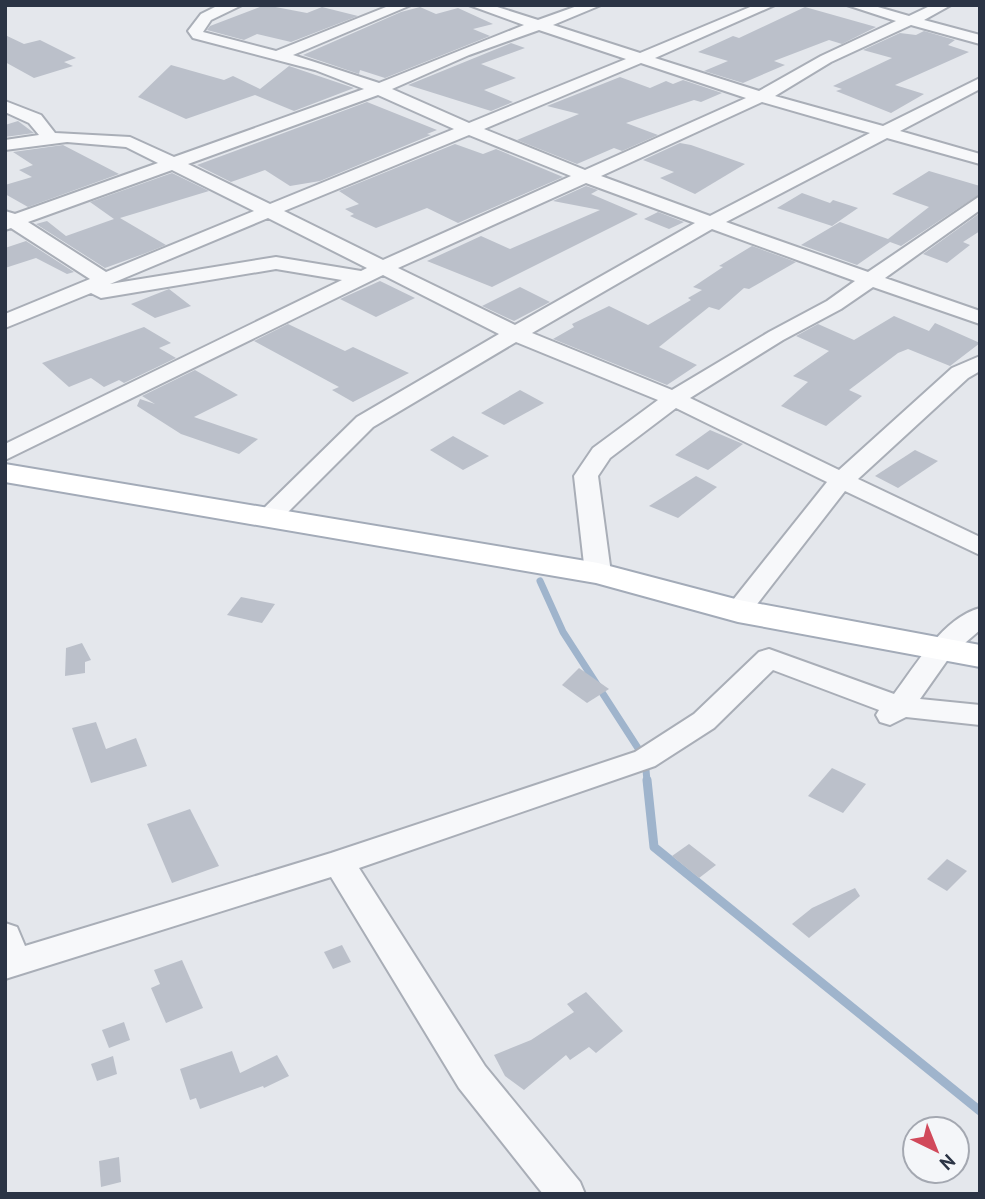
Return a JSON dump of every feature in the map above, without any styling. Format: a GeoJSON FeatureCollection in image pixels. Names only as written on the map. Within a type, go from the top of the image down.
{"type":"FeatureCollection","features":[{"type":"Feature","properties":{"kind":"main road"},"geometry":{"type":"LineString","coordinates":[[5,473],[598,573],[738,611],[980,656]]}},
{"type":"Feature","properties":{"kind":"street"},"geometry":{"type":"LineString","coordinates":[[235,5],[204,18],[195,31],[198,35],[337,72],[467,130],[582,177],[708,224],[980,318]]}},
{"type":"Feature","properties":{"kind":"street"},"geometry":{"type":"LineString","coordinates":[[277,55],[404,5]]}},
{"type":"Feature","properties":{"kind":"street"},"geometry":{"type":"LineString","coordinates":[[476,5],[761,97],[980,159]]}},
{"type":"Feature","properties":{"kind":"street"},"geometry":{"type":"LineString","coordinates":[[8,221],[379,89],[464,52],[594,5]]}},
{"type":"Feature","properties":{"kind":"street"},"geometry":{"type":"LineString","coordinates":[[5,321],[271,212],[375,165],[642,59],[768,5]]}},
{"type":"Feature","properties":{"kind":"street"},"geometry":{"type":"LineString","coordinates":[[854,5],[980,40]]}},
{"type":"Feature","properties":{"kind":"street"},"geometry":{"type":"LineString","coordinates":[[5,453],[371,273],[761,97],[826,59],[944,5]]}},
{"type":"Feature","properties":{"kind":"street"},"geometry":{"type":"LineString","coordinates":[[270,516],[365,422],[514,333],[708,224],[980,83]]}},
{"type":"Feature","properties":{"kind":"street"},"geometry":{"type":"LineString","coordinates":[[5,107],[35,119],[49,137]]}},
{"type":"Feature","properties":{"kind":"street"},"geometry":{"type":"LineString","coordinates":[[5,145],[49,137],[130,142],[271,212],[371,273],[674,399],[980,547]]}},
{"type":"Feature","properties":{"kind":"street"},"geometry":{"type":"LineString","coordinates":[[598,573],[586,476],[601,453],[674,399],[776,336],[834,305],[980,201]]}},
{"type":"Feature","properties":{"kind":"street"},"geometry":{"type":"LineString","coordinates":[[8,221],[104,279]]}},
{"type":"Feature","properties":{"kind":"street"},"geometry":{"type":"LineString","coordinates":[[64,296],[276,263],[371,273]]}},
{"type":"Feature","properties":{"kind":"street"},"geometry":{"type":"LineString","coordinates":[[738,611],[841,481],[960,373],[980,362]]}},
{"type":"Feature","properties":{"kind":"street"},"geometry":{"type":"LineString","coordinates":[[893,713],[941,649],[980,617]]}},
{"type":"Feature","properties":{"kind":"street"},"geometry":{"type":"LineString","coordinates":[[8,955],[340,863],[645,759],[704,721],[769,658],[893,713],[980,715]]}},
{"type":"Feature","properties":{"kind":"street"},"geometry":{"type":"LineString","coordinates":[[340,863],[472,1077],[566,1194]]}},
{"type":"Feature","properties":{"kind":"building"},"geometry":{"type":"Polygon","coordinates":[[[265,5],[307,13],[322,7],[358,16],[291,42],[257,34],[244,40],[207,30],[210,26],[265,5]]]}},
{"type":"Feature","properties":{"kind":"building"},"geometry":{"type":"Polygon","coordinates":[[[420,7],[436,14],[458,8],[493,24],[473,29],[490,36],[385,78],[360,70],[359,74],[303,55],[401,12],[420,7]]]}},
{"type":"Feature","properties":{"kind":"building"},"geometry":{"type":"Polygon","coordinates":[[[805,7],[876,27],[842,44],[829,40],[774,61],[785,65],[743,83],[704,71],[728,61],[698,52],[733,36],[739,38],[805,7]]]}},
{"type":"Feature","properties":{"kind":"building"},"geometry":{"type":"Polygon","coordinates":[[[924,31],[955,40],[948,45],[969,52],[895,85],[924,94],[891,113],[836,91],[842,89],[833,86],[892,58],[863,50],[900,33],[916,35],[924,31]]]}},
{"type":"Feature","properties":{"kind":"building"},"geometry":{"type":"Polygon","coordinates":[[[5,35],[24,44],[40,40],[76,58],[64,62],[73,66],[34,78],[5,62],[5,35]]]}},
{"type":"Feature","properties":{"kind":"building"},"geometry":{"type":"Polygon","coordinates":[[[511,43],[525,48],[481,64],[516,78],[484,90],[513,102],[491,111],[408,85],[511,43]]]}},
{"type":"Feature","properties":{"kind":"building"},"geometry":{"type":"Polygon","coordinates":[[[171,65],[224,80],[233,76],[260,89],[289,66],[354,88],[294,111],[255,95],[186,119],[138,97],[171,65]]]}},
{"type":"Feature","properties":{"kind":"building"},"geometry":{"type":"Polygon","coordinates":[[[620,77],[650,88],[666,81],[673,84],[683,80],[722,93],[701,102],[694,100],[626,123],[658,135],[622,151],[614,148],[577,164],[517,140],[579,114],[547,106],[620,77]]]}},
{"type":"Feature","properties":{"kind":"building"},"geometry":{"type":"Polygon","coordinates":[[[367,102],[437,130],[427,134],[431,135],[320,181],[290,186],[265,170],[231,182],[197,165],[367,102]]]}},
{"type":"Feature","properties":{"kind":"building"},"geometry":{"type":"Polygon","coordinates":[[[18,121],[34,133],[5,137],[5,125],[18,121]]]}},
{"type":"Feature","properties":{"kind":"building"},"geometry":{"type":"Polygon","coordinates":[[[680,143],[745,164],[695,194],[660,178],[674,172],[643,160],[680,143]]]}},
{"type":"Feature","properties":{"kind":"building"},"geometry":{"type":"Polygon","coordinates":[[[455,144],[483,154],[496,149],[563,177],[458,223],[427,208],[376,228],[350,216],[354,214],[345,209],[359,204],[339,191],[455,144]]]}},
{"type":"Feature","properties":{"kind":"building"},"geometry":{"type":"Polygon","coordinates":[[[63,145],[119,174],[28,207],[5,194],[5,185],[32,177],[19,170],[33,165],[13,152],[63,145]]]}},
{"type":"Feature","properties":{"kind":"building"},"geometry":{"type":"Polygon","coordinates":[[[929,171],[980,186],[980,194],[901,246],[890,242],[857,265],[801,245],[840,222],[888,239],[929,207],[892,194],[929,171]]]}},
{"type":"Feature","properties":{"kind":"building"},"geometry":{"type":"Polygon","coordinates":[[[172,173],[209,191],[120,218],[166,245],[146,253],[105,268],[36,224],[47,221],[66,236],[114,219],[90,202],[172,173]]]}},
{"type":"Feature","properties":{"kind":"building"},"geometry":{"type":"Polygon","coordinates":[[[586,186],[598,190],[591,194],[638,214],[492,287],[427,261],[481,236],[510,249],[600,210],[553,201],[586,186]]]}},
{"type":"Feature","properties":{"kind":"building"},"geometry":{"type":"Polygon","coordinates":[[[802,193],[830,203],[833,200],[858,208],[832,226],[777,208],[802,193]]]}},
{"type":"Feature","properties":{"kind":"building"},"geometry":{"type":"Polygon","coordinates":[[[658,212],[684,222],[669,229],[644,219],[658,212]]]}},
{"type":"Feature","properties":{"kind":"building"},"geometry":{"type":"Polygon","coordinates":[[[980,213],[980,231],[963,242],[970,245],[947,263],[923,254],[980,213]]]}},
{"type":"Feature","properties":{"kind":"building"},"geometry":{"type":"Polygon","coordinates":[[[26,241],[74,272],[67,274],[36,258],[5,268],[5,248],[26,241]]]}},
{"type":"Feature","properties":{"kind":"building"},"geometry":{"type":"Polygon","coordinates":[[[752,246],[796,262],[749,289],[744,288],[719,310],[709,307],[659,347],[697,365],[667,385],[553,339],[574,327],[572,324],[609,306],[648,325],[691,300],[688,298],[702,290],[693,287],[723,267],[719,266],[752,246]]]}},
{"type":"Feature","properties":{"kind":"building"},"geometry":{"type":"Polygon","coordinates":[[[380,281],[415,298],[376,317],[340,299],[380,281]]]}},
{"type":"Feature","properties":{"kind":"building"},"geometry":{"type":"Polygon","coordinates":[[[520,287],[550,302],[514,321],[482,306],[520,287]]]}},
{"type":"Feature","properties":{"kind":"building"},"geometry":{"type":"Polygon","coordinates":[[[169,289],[191,306],[155,318],[131,304],[169,289]]]}},
{"type":"Feature","properties":{"kind":"building"},"geometry":{"type":"Polygon","coordinates":[[[894,316],[929,331],[935,323],[980,343],[950,366],[908,349],[898,353],[849,390],[862,396],[826,426],[781,406],[808,382],[793,376],[829,351],[796,336],[818,324],[854,340],[894,316]]]}},
{"type":"Feature","properties":{"kind":"building"},"geometry":{"type":"Polygon","coordinates":[[[288,324],[345,351],[353,347],[409,373],[353,402],[332,390],[339,387],[254,341],[288,324]]]}},
{"type":"Feature","properties":{"kind":"building"},"geometry":{"type":"Polygon","coordinates":[[[144,327],[171,343],[159,348],[176,358],[124,383],[119,380],[104,387],[91,378],[69,387],[42,363],[144,327]]]}},
{"type":"Feature","properties":{"kind":"building"},"geometry":{"type":"Polygon","coordinates":[[[195,370],[238,395],[194,417],[258,439],[239,454],[181,434],[137,406],[140,399],[155,404],[142,396],[195,370]]]}},
{"type":"Feature","properties":{"kind":"building"},"geometry":{"type":"Polygon","coordinates":[[[520,390],[544,403],[504,425],[481,413],[520,390]]]}},
{"type":"Feature","properties":{"kind":"building"},"geometry":{"type":"Polygon","coordinates":[[[710,430],[743,444],[708,470],[675,455],[710,430]]]}},
{"type":"Feature","properties":{"kind":"building"},"geometry":{"type":"Polygon","coordinates":[[[453,436],[489,456],[463,470],[430,450],[453,436]]]}},
{"type":"Feature","properties":{"kind":"building"},"geometry":{"type":"Polygon","coordinates":[[[915,450],[938,461],[898,488],[875,476],[915,450]]]}},
{"type":"Feature","properties":{"kind":"building"},"geometry":{"type":"Polygon","coordinates":[[[696,476],[717,487],[678,518],[649,506],[696,476]]]}},
{"type":"Feature","properties":{"kind":"building"},"geometry":{"type":"Polygon","coordinates":[[[241,597],[275,604],[262,623],[227,615],[241,597]]]}},
{"type":"Feature","properties":{"kind":"building"},"geometry":{"type":"Polygon","coordinates":[[[82,643],[91,660],[85,662],[85,673],[65,676],[66,648],[82,643]]]}},
{"type":"Feature","properties":{"kind":"building"},"geometry":{"type":"Polygon","coordinates":[[[579,668],[609,689],[587,703],[562,685],[579,668]]]}},
{"type":"Feature","properties":{"kind":"building"},"geometry":{"type":"Polygon","coordinates":[[[96,722],[106,749],[136,738],[147,766],[91,783],[72,728],[96,722]]]}},
{"type":"Feature","properties":{"kind":"building"},"geometry":{"type":"Polygon","coordinates":[[[832,768],[866,784],[843,813],[808,796],[832,768]]]}},
{"type":"Feature","properties":{"kind":"building"},"geometry":{"type":"Polygon","coordinates":[[[190,809],[219,866],[172,883],[147,824],[190,809]]]}},
{"type":"Feature","properties":{"kind":"building"},"geometry":{"type":"Polygon","coordinates":[[[689,844],[716,865],[699,878],[672,856],[689,844]]]}},
{"type":"Feature","properties":{"kind":"building"},"geometry":{"type":"Polygon","coordinates":[[[947,859],[967,871],[947,891],[927,879],[947,859]]]}},
{"type":"Feature","properties":{"kind":"building"},"geometry":{"type":"Polygon","coordinates":[[[855,888],[860,896],[809,938],[792,924],[812,908],[855,888]]]}},
{"type":"Feature","properties":{"kind":"building"},"geometry":{"type":"Polygon","coordinates":[[[342,945],[351,962],[333,969],[324,952],[342,945]]]}},
{"type":"Feature","properties":{"kind":"building"},"geometry":{"type":"Polygon","coordinates":[[[182,960],[203,1008],[166,1023],[151,988],[160,984],[154,970],[182,960]]]}},
{"type":"Feature","properties":{"kind":"building"},"geometry":{"type":"Polygon","coordinates":[[[586,992],[623,1031],[596,1053],[589,1047],[570,1060],[566,1055],[524,1090],[505,1076],[494,1055],[531,1040],[574,1012],[567,1004],[586,992]]]}},
{"type":"Feature","properties":{"kind":"building"},"geometry":{"type":"Polygon","coordinates":[[[124,1022],[130,1040],[109,1048],[102,1030],[124,1022]]]}},
{"type":"Feature","properties":{"kind":"building"},"geometry":{"type":"Polygon","coordinates":[[[232,1051],[240,1073],[277,1055],[289,1076],[264,1088],[263,1086],[200,1109],[196,1098],[190,1100],[180,1069],[232,1051]]]}},
{"type":"Feature","properties":{"kind":"building"},"geometry":{"type":"Polygon","coordinates":[[[113,1056],[117,1074],[97,1081],[91,1064],[113,1056]]]}},
{"type":"Feature","properties":{"kind":"building"},"geometry":{"type":"Polygon","coordinates":[[[119,1157],[121,1182],[101,1187],[99,1161],[119,1157]]]}},
{"type":"Feature","properties":{"kind":"waterway"},"geometry":{"type":"LineString","coordinates":[[540,581],[563,632],[645,759],[647,781]]}},
{"type":"Feature","properties":{"kind":"waterway"},"geometry":{"type":"LineString","coordinates":[[647,780],[654,847],[980,1111]]}}]}
